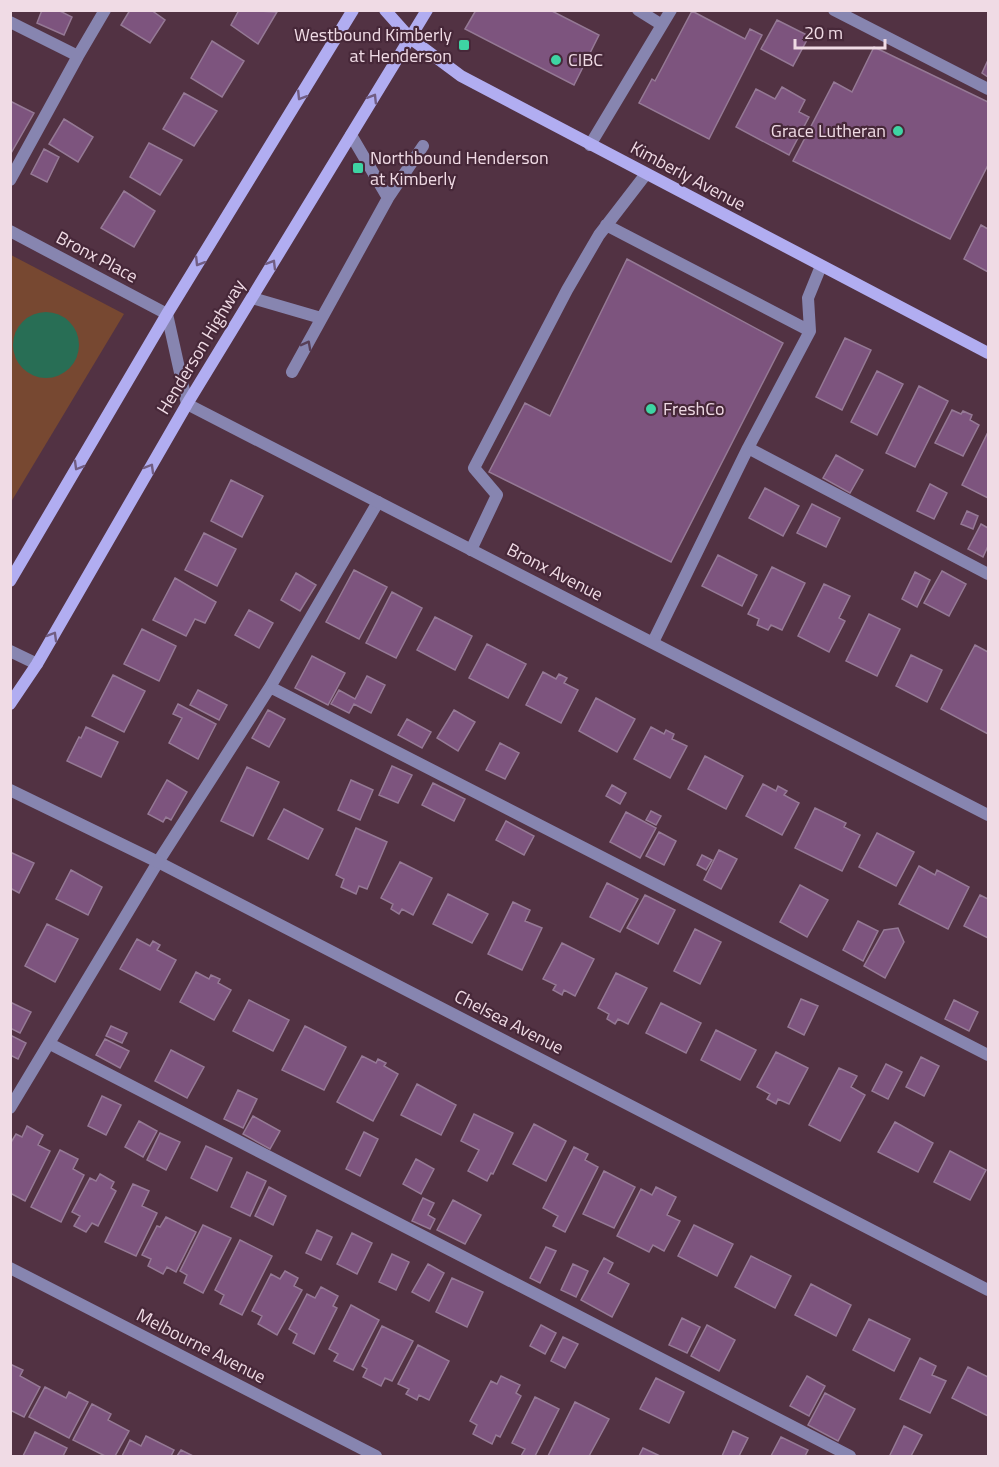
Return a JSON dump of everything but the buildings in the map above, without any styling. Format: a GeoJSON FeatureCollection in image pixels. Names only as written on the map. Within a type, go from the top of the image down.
{"type":"FeatureCollection","features":[{"type":"Feature","properties":{"kind":"main road"},"geometry":{"type":"LineString","coordinates":[[10,581],[167,314],[353,10]]}},
{"type":"Feature","properties":{"kind":"main road","name":"Kimberly Avenue"},"geometry":{"type":"LineString","coordinates":[[385,10],[410,38],[462,76],[988,353]]}},
{"type":"Feature","properties":{"kind":"main road","name":"Henderson Highway"},"geometry":{"type":"LineString","coordinates":[[10,704],[37,664],[187,404],[427,10]]}},
{"type":"Feature","properties":{"kind":"street"},"geometry":{"type":"LineString","coordinates":[[10,180],[105,10]]}},
{"type":"Feature","properties":{"kind":"street"},"geometry":{"type":"LineString","coordinates":[[638,10],[662,25]]}},
{"type":"Feature","properties":{"kind":"street"},"geometry":{"type":"LineString","coordinates":[[590,145],[671,10]]}},
{"type":"Feature","properties":{"kind":"street"},"geometry":{"type":"LineString","coordinates":[[834,10],[988,89]]}},
{"type":"Feature","properties":{"kind":"street"},"geometry":{"type":"LineString","coordinates":[[10,22],[78,56]]}},
{"type":"Feature","properties":{"kind":"street"},"geometry":{"type":"LineString","coordinates":[[351,135],[388,198]]}},
{"type":"Feature","properties":{"kind":"street"},"geometry":{"type":"LineString","coordinates":[[292,372],[388,198],[423,146]]}},
{"type":"Feature","properties":{"kind":"street"},"geometry":{"type":"LineString","coordinates":[[471,550],[496,495],[474,468],[598,235],[645,174]]}},
{"type":"Feature","properties":{"kind":"street"},"geometry":{"type":"LineString","coordinates":[[606,225],[810,331]]}},
{"type":"Feature","properties":{"kind":"street","name":"Bronx Place"},"geometry":{"type":"LineString","coordinates":[[10,231],[167,314]]}},
{"type":"Feature","properties":{"kind":"street"},"geometry":{"type":"LineString","coordinates":[[653,642],[748,448],[810,331],[808,298],[820,266]]}},
{"type":"Feature","properties":{"kind":"street"},"geometry":{"type":"LineString","coordinates":[[252,298],[321,318]]}},
{"type":"Feature","properties":{"kind":"street"},"geometry":{"type":"LineString","coordinates":[[167,314],[187,404]]}},
{"type":"Feature","properties":{"kind":"street","name":"Bronx Avenue"},"geometry":{"type":"LineString","coordinates":[[187,404],[988,815]]}},
{"type":"Feature","properties":{"kind":"street"},"geometry":{"type":"LineString","coordinates":[[748,448],[988,574]]}},
{"type":"Feature","properties":{"kind":"street"},"geometry":{"type":"LineString","coordinates":[[10,1108],[158,862],[270,687],[378,502]]}},
{"type":"Feature","properties":{"kind":"street"},"geometry":{"type":"LineString","coordinates":[[10,651],[37,664]]}},
{"type":"Feature","properties":{"kind":"street"},"geometry":{"type":"LineString","coordinates":[[270,687],[988,1055]]}},
{"type":"Feature","properties":{"kind":"street","name":"Chelsea Avenue"},"geometry":{"type":"LineString","coordinates":[[10,790],[158,862],[988,1290]]}},
{"type":"Feature","properties":{"kind":"street"},"geometry":{"type":"LineString","coordinates":[[50,1044],[850,1456]]}},
{"type":"Feature","properties":{"kind":"street","name":"Melbourne Avenue"},"geometry":{"type":"LineString","coordinates":[[10,1268],[376,1456]]}},
{"type":"Feature","properties":{"kind":"shaded area"},"geometry":{"type":"Polygon","coordinates":[[[10,255],[124,314],[11,502],[10,255]]]}},
{"type":"Feature","properties":{"kind":"shaded area"},"geometry":{"type":"Polygon","coordinates":[[[40,312],[52,312],[64,317],[74,327],[79,345],[77,358],[64,373],[52,378],[40,378],[28,373],[18,363],[13,351],[13,339],[18,327],[28,317],[40,312]]]}},
{"type":"Feature","properties":{"kind":"place","name":"Westbound Kimberly at Henderson"},"geometry":{"type":"Point","coordinates":[464,45]}},
{"type":"Feature","properties":{"kind":"place","name":"CIBC"},"geometry":{"type":"Point","coordinates":[556,60]}},
{"type":"Feature","properties":{"kind":"place","name":"Grace Lutheran"},"geometry":{"type":"Point","coordinates":[898,131]}},
{"type":"Feature","properties":{"kind":"place","name":"Northbound Henderson at Kimberly"},"geometry":{"type":"Point","coordinates":[358,168]}},
{"type":"Feature","properties":{"kind":"place","name":"FreshCo"},"geometry":{"type":"Point","coordinates":[651,409]}}]}
